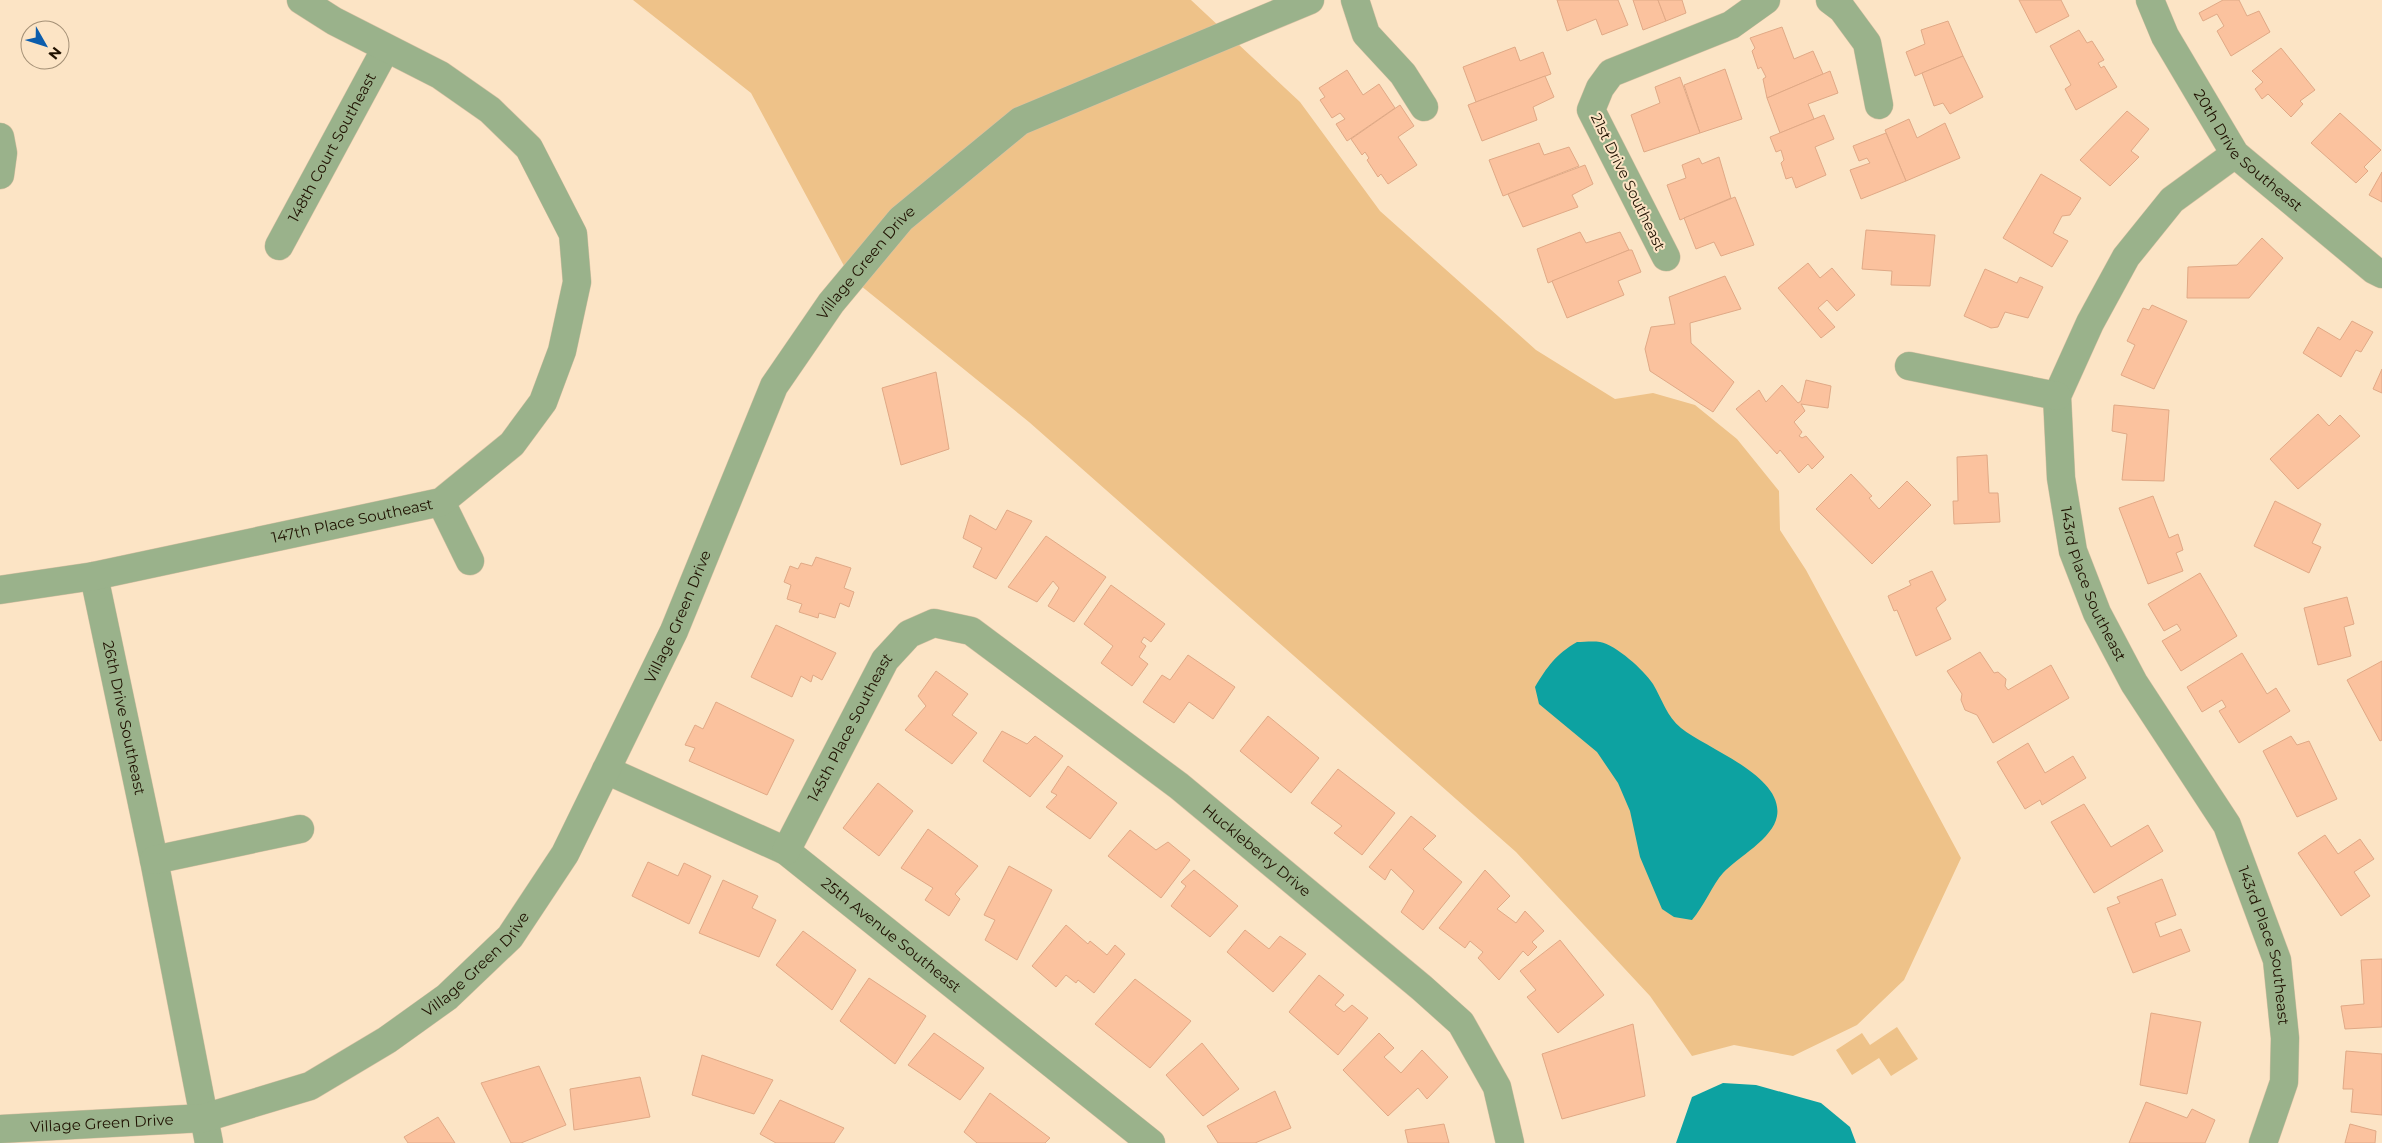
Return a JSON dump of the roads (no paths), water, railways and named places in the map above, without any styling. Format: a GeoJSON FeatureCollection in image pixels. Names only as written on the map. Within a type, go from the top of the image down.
{"type":"FeatureCollection","features":[{"type":"Feature","properties":{"kind":"street","name":"147th Place Southeast"},"geometry":{"type":"LineString","coordinates":[[0,590],[94,576],[441,502],[512,444],[543,402],[562,351],[577,282],[573,234],[529,148],[490,110],[440,75],[334,21],[301,0]]}},
{"type":"Feature","properties":{"kind":"street","name":"Village Green Drive"},"geometry":{"type":"LineString","coordinates":[[0,1129],[206,1130],[310,1086],[388,1040],[448,997],[510,937],[565,854],[674,631],[774,386],[831,303],[901,219],[1020,121],[1310,0]]}},
{"type":"Feature","properties":{"kind":"street"},"geometry":{"type":"LineString","coordinates":[[1355,0],[1366,34],[1403,74],[1424,107]]}},
{"type":"Feature","properties":{"kind":"street","name":"21st Drive Southeast"},"geometry":{"type":"LineString","coordinates":[[1666,257],[1591,110],[1594,102],[1600,88],[1611,73],[1731,25],[1766,0]]}},
{"type":"Feature","properties":{"kind":"street"},"geometry":{"type":"LineString","coordinates":[[1830,0],[1842,9],[1867,43],[1879,105]]}},
{"type":"Feature","properties":{"kind":"street","name":"20th Drive Southeast"},"geometry":{"type":"LineString","coordinates":[[2150,0],[2165,36],[2235,154],[2374,270],[2382,274]]}},
{"type":"Feature","properties":{"kind":"street","name":"148th Court Southeast"},"geometry":{"type":"LineString","coordinates":[[280,246],[386,48]]}},
{"type":"Feature","properties":{"kind":"street"},"geometry":{"type":"LineString","coordinates":[[0,137],[3,152],[0,175]]}},
{"type":"Feature","properties":{"kind":"street","name":"143rd Place Southeast"},"geometry":{"type":"LineString","coordinates":[[2235,154],[2172,200],[2126,257],[2090,324],[2057,396],[2060,478],[2072,551],[2097,612],[2134,683],[2227,825],[2276,960],[2285,1038],[2284,1082],[2263,1143]]}},
{"type":"Feature","properties":{"kind":"street"},"geometry":{"type":"LineString","coordinates":[[1909,366],[2057,396]]}},
{"type":"Feature","properties":{"kind":"street"},"geometry":{"type":"LineString","coordinates":[[441,502],[470,561]]}},
{"type":"Feature","properties":{"kind":"street","name":"26th Drive Southeast"},"geometry":{"type":"LineString","coordinates":[[94,576],[154,860],[206,1130]]}},
{"type":"Feature","properties":{"kind":"street","name":"145th Place Southeast"},"geometry":{"type":"LineString","coordinates":[[786,852],[885,660],[909,634],[934,622]]}},
{"type":"Feature","properties":{"kind":"street","name":"Huckleberry Drive"},"geometry":{"type":"LineString","coordinates":[[934,622],[971,631],[1179,786],[1422,988],[1461,1023],[1497,1087],[1510,1143]]}},
{"type":"Feature","properties":{"kind":"street","name":"25th Avenue Southeast"},"geometry":{"type":"LineString","coordinates":[[606,770],[786,852],[1151,1143]]}},
{"type":"Feature","properties":{"kind":"street"},"geometry":{"type":"LineString","coordinates":[[154,860],[300,829]]}},
{"type":"Feature","properties":{"kind":"water"},"geometry":{"type":"Polygon","coordinates":[[[1577,642],[1600,642],[1607,644],[1629,659],[1653,684],[1676,724],[1757,776],[1769,788],[1776,802],[1777,816],[1769,832],[1723,873],[1692,920],[1674,917],[1662,909],[1640,857],[1630,811],[1618,783],[1597,752],[1539,704],[1535,687],[1539,680],[1558,656],[1577,642]]]}},
{"type":"Feature","properties":{"kind":"water"},"geometry":{"type":"Polygon","coordinates":[[[1723,1083],[1756,1085],[1821,1103],[1850,1127],[1856,1143],[1676,1143],[1692,1097],[1723,1083]]]}}]}
